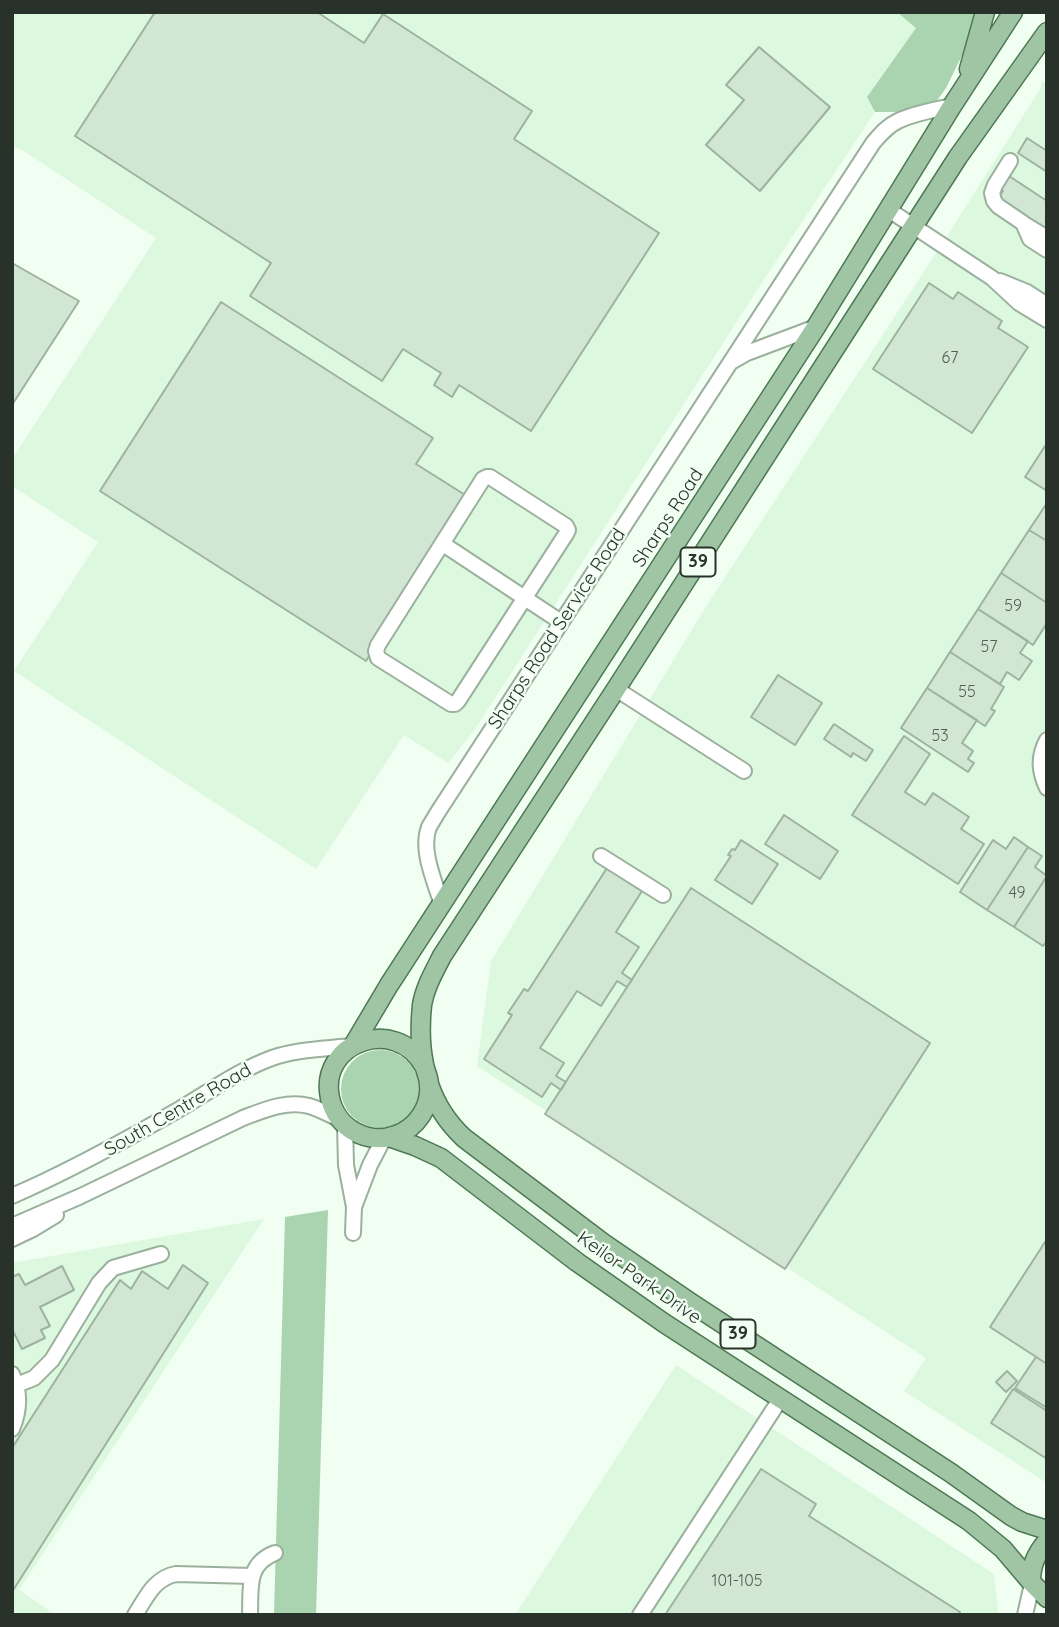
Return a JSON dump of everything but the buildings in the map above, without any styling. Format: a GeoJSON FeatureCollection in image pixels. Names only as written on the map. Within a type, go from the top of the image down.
{"type":"FeatureCollection","features":[{"type":"Feature","properties":{"kind":"main road"},"geometry":{"type":"LineString","coordinates":[[963,89],[985,12]]}},
{"type":"Feature","properties":{"kind":"main road","name":"Sharps Road"},"geometry":{"type":"LineString","coordinates":[[353,1045],[389,985],[816,327],[1013,12]]}},
{"type":"Feature","properties":{"kind":"main road","name":"39"},"geometry":{"type":"LineString","coordinates":[[429,1084],[421,1036],[422,1006],[430,977],[972,138],[1041,48],[1047,32]]}},
{"type":"Feature","properties":{"kind":"main road"},"geometry":{"type":"LineString","coordinates":[[353,1045],[374,1038],[394,1040],[411,1050],[424,1066]]}},
{"type":"Feature","properties":{"kind":"main road","name":"39"},"geometry":{"type":"LineString","coordinates":[[353,1045],[339,1058],[331,1073],[330,1098],[343,1122],[363,1135],[387,1137]]}},
{"type":"Feature","properties":{"kind":"main road"},"geometry":{"type":"LineString","coordinates":[[387,1137],[403,1132],[419,1118],[426,1106],[429,1084]]}},
{"type":"Feature","properties":{"kind":"main road","name":"Keilor Park Drive"},"geometry":{"type":"LineString","coordinates":[[429,1084],[439,1107],[455,1130],[603,1242],[691,1303],[951,1473],[1011,1516],[1047,1530]]}},
{"type":"Feature","properties":{"kind":"main road","name":"Keilor Park Drive"},"geometry":{"type":"LineString","coordinates":[[387,1137],[441,1158],[631,1301],[969,1521],[1003,1549],[1031,1583]]}},
{"type":"Feature","properties":{"kind":"main road"},"geometry":{"type":"LineString","coordinates":[[1031,1583],[1033,1562],[1047,1541]]}},
{"type":"Feature","properties":{"kind":"main road","name":"39"},"geometry":{"type":"LineString","coordinates":[[1031,1583],[1047,1598]]}},
{"type":"Feature","properties":{"kind":"street","name":"Sharps Road Service Road"},"geometry":{"type":"LineString","coordinates":[[442,905],[426,853],[429,828],[873,143],[897,121],[952,106]]}},
{"type":"Feature","properties":{"kind":"street"},"geometry":{"type":"LineString","coordinates":[[1010,161],[995,185],[992,193],[994,201],[1047,238]]}},
{"type":"Feature","properties":{"kind":"street"},"geometry":{"type":"LineString","coordinates":[[889,210],[992,278],[1019,303],[1047,320]]}},
{"type":"Feature","properties":{"kind":"street"},"geometry":{"type":"LineString","coordinates":[[1023,223],[1030,239],[1047,250]]}},
{"type":"Feature","properties":{"kind":"street"},"geometry":{"type":"LineString","coordinates":[[992,278],[1027,292],[1047,305]]}},
{"type":"Feature","properties":{"kind":"street","name":"Sharps Road Service Road"},"geometry":{"type":"LineString","coordinates":[[729,364],[747,353],[816,327]]}},
{"type":"Feature","properties":{"kind":"street"},"geometry":{"type":"LineString","coordinates":[[487,477],[542,510],[568,530],[455,704],[378,658],[376,651],[443,544],[483,479],[487,477]]}},
{"type":"Feature","properties":{"kind":"street"},"geometry":{"type":"LineString","coordinates":[[443,544],[561,622]]}},
{"type":"Feature","properties":{"kind":"street"},"geometry":{"type":"LineString","coordinates":[[616,689],[744,771]]}},
{"type":"Feature","properties":{"kind":"street"},"geometry":{"type":"LineString","coordinates":[[1047,740],[1042,749],[1040,766],[1047,788]]}},
{"type":"Feature","properties":{"kind":"street"},"geometry":{"type":"LineString","coordinates":[[601,856],[663,895]]}},
{"type":"Feature","properties":{"kind":"street","name":"South Centre Road"},"geometry":{"type":"LineString","coordinates":[[12,1196],[118,1145],[270,1058],[291,1052],[353,1045]]}},
{"type":"Feature","properties":{"kind":"street","name":"South Centre Road"},"geometry":{"type":"LineString","coordinates":[[12,1226],[243,1118],[268,1109],[304,1105],[343,1122]]}},
{"type":"Feature","properties":{"kind":"street"},"geometry":{"type":"LineString","coordinates":[[343,1122],[346,1165],[354,1207],[353,1233]]}},
{"type":"Feature","properties":{"kind":"street"},"geometry":{"type":"LineString","coordinates":[[354,1207],[370,1165],[387,1137]]}},
{"type":"Feature","properties":{"kind":"street"},"geometry":{"type":"LineString","coordinates":[[12,1239],[117,1178]]}},
{"type":"Feature","properties":{"kind":"street"},"geometry":{"type":"LineString","coordinates":[[13,1424],[19,1406],[14,1382],[34,1378],[52,1360],[99,1283],[113,1268],[161,1254]]}},
{"type":"Feature","properties":{"kind":"street"},"geometry":{"type":"LineString","coordinates":[[640,1615],[781,1398]]}},
{"type":"Feature","properties":{"kind":"street"},"geometry":{"type":"LineString","coordinates":[[250,1615],[254,1569],[262,1560],[275,1553]]}},
{"type":"Feature","properties":{"kind":"street"},"geometry":{"type":"LineString","coordinates":[[135,1615],[154,1586],[167,1576],[252,1576]]}},
{"type":"Feature","properties":{"kind":"street"},"geometry":{"type":"LineString","coordinates":[[1025,1615],[1031,1583]]}},
{"type":"Feature","properties":{"kind":"shaded area"},"geometry":{"type":"Polygon","coordinates":[[[12,12],[897,12],[916,28],[867,97],[875,112],[761,284],[474,731],[448,763],[404,735],[316,869],[14,671],[98,542],[12,486],[12,459],[156,238],[12,146],[12,12]]]}},
{"type":"Feature","properties":{"kind":"shaded area"},"geometry":{"type":"Polygon","coordinates":[[[897,12],[977,12],[972,35],[946,88],[936,102],[902,112],[875,112],[867,97],[916,28],[897,12]]]}},
{"type":"Feature","properties":{"kind":"shaded area"},"geometry":{"type":"Polygon","coordinates":[[[1042,81],[1047,84],[1047,1483],[904,1391],[926,1358],[477,1066],[491,961],[705,608],[949,233],[1040,89],[1042,81]]]}},
{"type":"Feature","properties":{"kind":"shaded area"},"geometry":{"type":"Polygon","coordinates":[[[380,1050],[395,1053],[412,1067],[419,1089],[416,1104],[402,1121],[380,1128],[365,1125],[348,1111],[341,1089],[344,1074],[358,1057],[380,1050]]]}},
{"type":"Feature","properties":{"kind":"shaded area"},"geometry":{"type":"Polygon","coordinates":[[[328,1210],[316,1615],[274,1615],[285,1217],[328,1210]]]}},
{"type":"Feature","properties":{"kind":"shaded area"},"geometry":{"type":"Polygon","coordinates":[[[264,1219],[19,1590],[56,1615],[12,1615],[12,1263],[264,1219]]]}},
{"type":"Feature","properties":{"kind":"shaded area"},"geometry":{"type":"Polygon","coordinates":[[[676,1365],[994,1574],[1000,1615],[515,1615],[676,1365]]]}}]}
